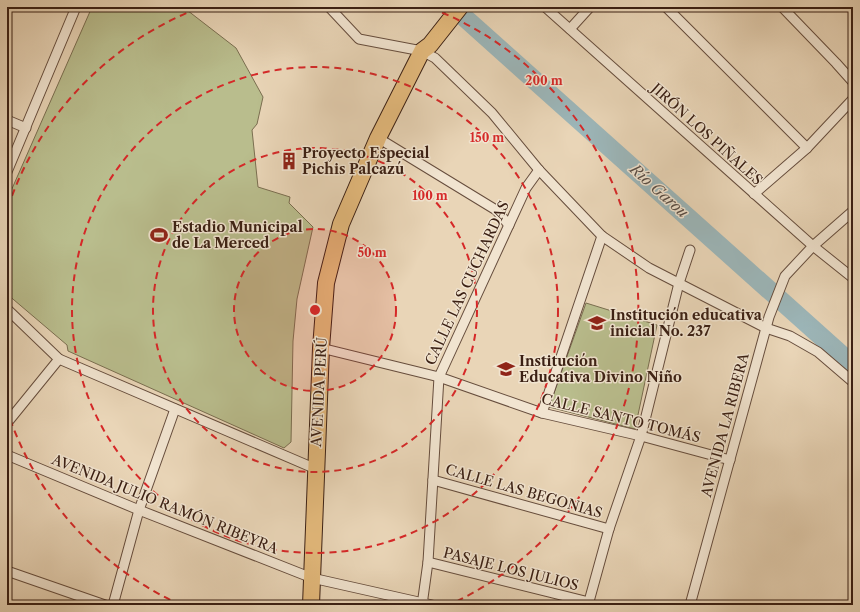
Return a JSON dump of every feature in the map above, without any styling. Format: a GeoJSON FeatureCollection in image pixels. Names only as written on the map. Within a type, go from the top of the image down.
{"type":"FeatureCollection","features":[{"type":"Feature","properties":{"kind":"highway","name":"AVENIDA PERÚ"},"geometry":{"type":"LineString","coordinates":[[311,605],[321,348],[326,283],[341,224],[378,138],[422,51],[430,45],[455,13]]}},
{"type":"Feature","properties":{"kind":"street"},"geometry":{"type":"LineString","coordinates":[[7,172],[76,7]]}},
{"type":"Feature","properties":{"kind":"street"},"geometry":{"type":"LineString","coordinates":[[329,7],[359,39],[422,51],[435,58],[492,113],[539,170],[602,236],[649,268],[766,328],[790,336],[818,352],[853,382]]}},
{"type":"Feature","properties":{"kind":"street","name":"JIRÓN LOS PIÑALES"},"geometry":{"type":"LineString","coordinates":[[545,7],[813,246],[853,278]]}},
{"type":"Feature","properties":{"kind":"street"},"geometry":{"type":"LineString","coordinates":[[570,29],[590,7]]}},
{"type":"Feature","properties":{"kind":"street"},"geometry":{"type":"LineString","coordinates":[[666,7],[807,148]]}},
{"type":"Feature","properties":{"kind":"street"},"geometry":{"type":"LineString","coordinates":[[782,7],[853,82]]}},
{"type":"Feature","properties":{"kind":"street"},"geometry":{"type":"LineString","coordinates":[[754,194],[807,148],[853,99]]}},
{"type":"Feature","properties":{"kind":"street"},"geometry":{"type":"LineString","coordinates":[[7,120],[26,128]]}},
{"type":"Feature","properties":{"kind":"street"},"geometry":{"type":"LineString","coordinates":[[378,138],[496,210],[509,225]]}},
{"type":"Feature","properties":{"kind":"street","name":"CALLE LAS CUCHARDAS"},"geometry":{"type":"LineString","coordinates":[[422,604],[428,562],[439,377],[526,188],[539,170]]}},
{"type":"Feature","properties":{"kind":"street","name":"AVENIDA LA RIBERA"},"geometry":{"type":"LineString","coordinates":[[690,605],[769,317],[786,276],[813,246],[853,211]]}},
{"type":"Feature","properties":{"kind":"street"},"geometry":{"type":"LineString","coordinates":[[542,413],[602,236]]}},
{"type":"Feature","properties":{"kind":"street"},"geometry":{"type":"LineString","coordinates":[[588,603],[609,529],[640,436],[679,283],[690,250]]}},
{"type":"Feature","properties":{"kind":"street"},"geometry":{"type":"LineString","coordinates":[[7,309],[59,359],[316,469]]}},
{"type":"Feature","properties":{"kind":"street","name":"CALLE SANTO TOMÁS"},"geometry":{"type":"LineString","coordinates":[[321,348],[439,377],[542,413],[640,436],[730,460]]}},
{"type":"Feature","properties":{"kind":"street"},"geometry":{"type":"LineString","coordinates":[[7,423],[59,359]]}},
{"type":"Feature","properties":{"kind":"street"},"geometry":{"type":"LineString","coordinates":[[113,605],[139,510],[175,409]]}},
{"type":"Feature","properties":{"kind":"street","name":"AVENIDA JULIO RAMÓN RIBEYRA"},"geometry":{"type":"LineString","coordinates":[[7,455],[139,510],[312,578],[422,604],[432,605]]}},
{"type":"Feature","properties":{"kind":"street","name":"CALLE LAS BEGONIAS"},"geometry":{"type":"LineString","coordinates":[[433,480],[609,529]]}},
{"type":"Feature","properties":{"kind":"street","name":"PASAJE LOS JULIOS"},"geometry":{"type":"LineString","coordinates":[[428,562],[588,603]]}},
{"type":"Feature","properties":{"kind":"street"},"geometry":{"type":"LineString","coordinates":[[7,571],[105,605]]}},
{"type":"Feature","properties":{"kind":"green space","name":"Estadio Municipal de La Merced"},"geometry":{"type":"Polygon","coordinates":[[[92,7],[183,7],[236,48],[263,97],[257,124],[252,130],[258,187],[290,197],[289,203],[313,227],[297,299],[293,341],[291,442],[284,448],[68,351],[67,345],[7,294],[7,200],[92,7]]]}},
{"type":"Feature","properties":{"kind":"green space"},"geometry":{"type":"Polygon","coordinates":[[[586,303],[657,325],[635,429],[549,407],[586,303]]]}},
{"type":"Feature","properties":{"kind":"waterway","name":"Río Garou"},"geometry":{"type":"LineString","coordinates":[[465,18],[853,365]]}},
{"type":"Feature","properties":{"kind":"place","name":"Proyecto Especial Pichis Palcazú"},"geometry":{"type":"Point","coordinates":[289,161]}},
{"type":"Feature","properties":{"kind":"place","name":"Estadio Municipal de La Merced"},"geometry":{"type":"Point","coordinates":[159,235]}},
{"type":"Feature","properties":{"kind":"place","name":"Institución educativa inicial No. 237"},"geometry":{"type":"Point","coordinates":[597,323]}},
{"type":"Feature","properties":{"kind":"place","name":"Institución Educativa Divino Niño"},"geometry":{"type":"Point","coordinates":[506,369]}}]}
